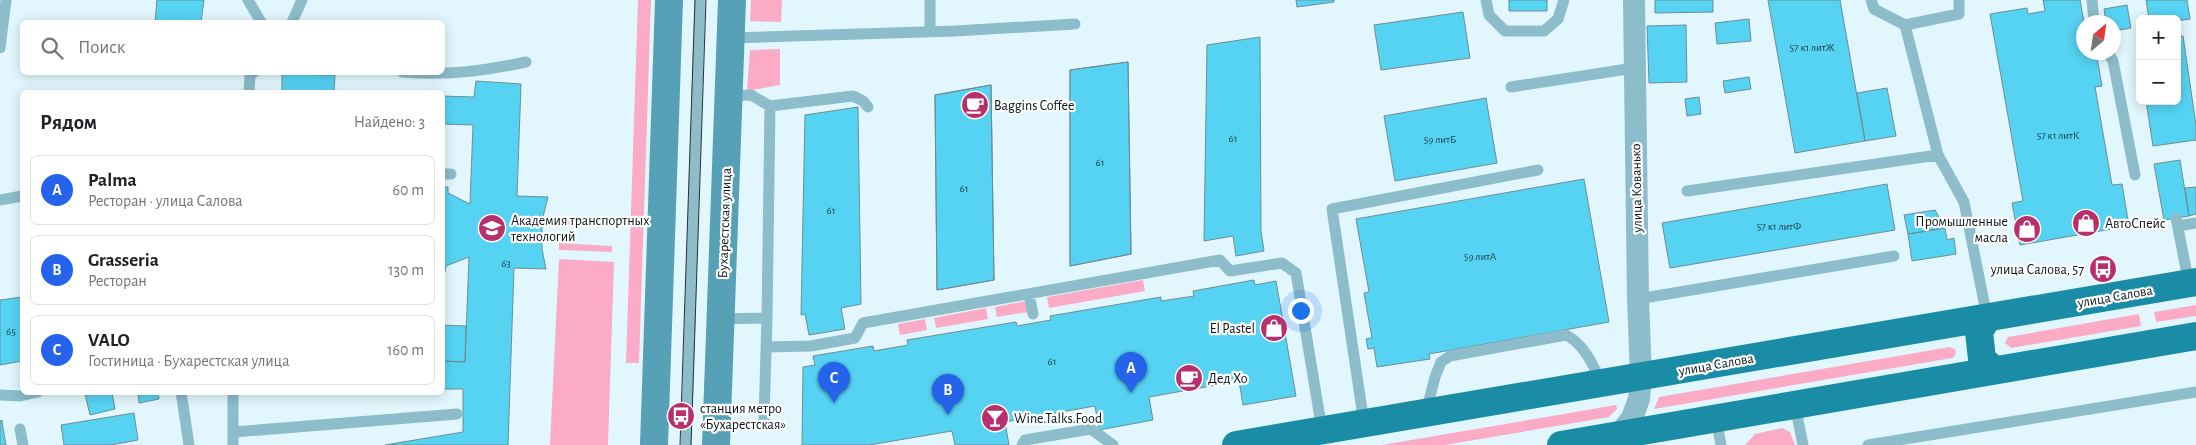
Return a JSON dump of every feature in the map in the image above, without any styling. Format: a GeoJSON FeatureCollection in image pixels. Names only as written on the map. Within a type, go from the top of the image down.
{"type":"FeatureCollection","features":[{"type":"Feature","properties":{"kind":"main road"},"geometry":{"type":"LineString","coordinates":[[654,445],[669,0]]}},
{"type":"Feature","properties":{"kind":"main road","name":"Бухарестская улица"},"geometry":{"type":"LineString","coordinates":[[716,445],[732,0]]}},
{"type":"Feature","properties":{"kind":"main road","name":"улица Салова"},"geometry":{"type":"LineString","coordinates":[[1236,445],[2192,283]]}},
{"type":"Feature","properties":{"kind":"main road"},"geometry":{"type":"LineString","coordinates":[[1987,318],[1979,332],[1982,359],[1994,370]]}},
{"type":"Feature","properties":{"kind":"main road"},"geometry":{"type":"LineString","coordinates":[[1561,445],[2196,336]]}},
{"type":"Feature","properties":{"kind":"street","name":"улица Кованько"},"geometry":{"type":"LineString","coordinates":[[1620,435],[1632,418],[1639,398],[1641,376],[1638,300],[1634,0]]}},
{"type":"Feature","properties":{"kind":"lane"},"geometry":{"type":"LineString","coordinates":[[0,48],[6,0]]}},
{"type":"Feature","properties":{"kind":"lane"},"geometry":{"type":"LineString","coordinates":[[248,0],[260,20]]}},
{"type":"Feature","properties":{"kind":"lane"},"geometry":{"type":"LineString","coordinates":[[293,20],[302,0]]}},
{"type":"Feature","properties":{"kind":"lane"},"geometry":{"type":"LineString","coordinates":[[686,445],[700,0]]}},
{"type":"Feature","properties":{"kind":"lane"},"geometry":{"type":"LineString","coordinates":[[930,0],[930,31]]}},
{"type":"Feature","properties":{"kind":"lane"},"geometry":{"type":"LineString","coordinates":[[1486,0],[1489,15],[1506,31],[1544,31],[1558,19],[1564,0]]}},
{"type":"Feature","properties":{"kind":"lane"},"geometry":{"type":"LineString","coordinates":[[1870,0],[1874,9],[1905,25],[1960,14],[1959,0]]}},
{"type":"Feature","properties":{"kind":"lane"},"geometry":{"type":"LineString","coordinates":[[2092,0],[2093,15]]}},
{"type":"Feature","properties":{"kind":"lane"},"geometry":{"type":"LineString","coordinates":[[731,38],[1074,24]]}},
{"type":"Feature","properties":{"kind":"lane"},"geometry":{"type":"LineString","coordinates":[[1905,25],[1938,154],[1964,202],[1987,318]]}},
{"type":"Feature","properties":{"kind":"lane"},"geometry":{"type":"LineString","coordinates":[[2113,60],[2135,175]]}},
{"type":"Feature","properties":{"kind":"lane"},"geometry":{"type":"LineString","coordinates":[[445,74],[465,73],[526,62]]}},
{"type":"Feature","properties":{"kind":"lane"},"geometry":{"type":"LineString","coordinates":[[1511,87],[1634,68]]}},
{"type":"Feature","properties":{"kind":"lane"},"geometry":{"type":"LineString","coordinates":[[249,90],[250,75]]}},
{"type":"Feature","properties":{"kind":"lane"},"geometry":{"type":"LineString","coordinates":[[729,96],[751,95],[770,106],[853,96],[863,100],[868,107]]}},
{"type":"Feature","properties":{"kind":"lane"},"geometry":{"type":"LineString","coordinates":[[764,419],[770,106]]}},
{"type":"Feature","properties":{"kind":"lane"},"geometry":{"type":"LineString","coordinates":[[1687,191],[1938,154]]}},
{"type":"Feature","properties":{"kind":"lane"},"geometry":{"type":"LineString","coordinates":[[1364,423],[1332,209],[1538,170]]}},
{"type":"Feature","properties":{"kind":"lane"},"geometry":{"type":"LineString","coordinates":[[0,200],[20,196]]}},
{"type":"Feature","properties":{"kind":"lane"},"geometry":{"type":"LineString","coordinates":[[2192,283],[2177,222],[2196,223]]}},
{"type":"Feature","properties":{"kind":"lane"},"geometry":{"type":"LineString","coordinates":[[1638,300],[1894,256]]}},
{"type":"Feature","properties":{"kind":"lane"},"geometry":{"type":"LineString","coordinates":[[766,347],[812,346],[855,338],[863,323],[1220,260],[1230,271],[1282,262],[1296,273],[1322,430]]}},
{"type":"Feature","properties":{"kind":"lane"},"geometry":{"type":"LineString","coordinates":[[1029,294],[1033,314]]}},
{"type":"Feature","properties":{"kind":"lane"},"geometry":{"type":"LineString","coordinates":[[720,319],[767,318]]}},
{"type":"Feature","properties":{"kind":"lane"},"geometry":{"type":"LineString","coordinates":[[1426,413],[1435,376],[1441,362],[1450,356],[1566,335],[1576,340],[1586,352],[1602,383]]}},
{"type":"Feature","properties":{"kind":"lane"},"geometry":{"type":"LineString","coordinates":[[1868,445],[2196,392]]}},
{"type":"Feature","properties":{"kind":"lane"},"geometry":{"type":"LineString","coordinates":[[0,394],[24,395]]}},
{"type":"Feature","properties":{"kind":"lane"},"geometry":{"type":"LineString","coordinates":[[181,395],[188,445]]}},
{"type":"Feature","properties":{"kind":"lane"},"geometry":{"type":"LineString","coordinates":[[233,395],[233,445]]}},
{"type":"Feature","properties":{"kind":"lane"},"geometry":{"type":"LineString","coordinates":[[1794,405],[1803,445]]}},
{"type":"Feature","properties":{"kind":"lane"},"geometry":{"type":"LineString","coordinates":[[234,432],[457,414]]}},
{"type":"Feature","properties":{"kind":"lane"},"geometry":{"type":"LineString","coordinates":[[1716,418],[1721,445]]}},
{"type":"Feature","properties":{"kind":"lane"},"geometry":{"type":"LineString","coordinates":[[20,429],[23,445]]}},
{"type":"Feature","properties":{"kind":"lane"},"geometry":{"type":"LineString","coordinates":[[1022,445],[1025,440],[1091,429],[1113,445]]}},
{"type":"Feature","properties":{"kind":"shaded area"},"geometry":{"type":"Polygon","coordinates":[[[638,0],[651,0],[639,363],[626,363],[638,0]]]}},
{"type":"Feature","properties":{"kind":"shaded area"},"geometry":{"type":"Polygon","coordinates":[[[751,0],[782,0],[781,22],[750,21],[751,0]]]}},
{"type":"Feature","properties":{"kind":"shaded area"},"geometry":{"type":"Polygon","coordinates":[[[780,49],[780,85],[747,91],[750,50],[780,49]]]}},
{"type":"Feature","properties":{"kind":"shaded area"},"geometry":{"type":"Polygon","coordinates":[[[560,218],[613,221],[612,227],[560,224],[560,218]]]}},
{"type":"Feature","properties":{"kind":"shaded area"},"geometry":{"type":"Polygon","coordinates":[[[559,243],[612,246],[612,252],[559,250],[559,243]]]}},
{"type":"Feature","properties":{"kind":"shaded area"},"geometry":{"type":"Polygon","coordinates":[[[559,259],[614,262],[608,445],[550,445],[559,259]]]}},
{"type":"Feature","properties":{"kind":"shaded area"},"geometry":{"type":"Polygon","coordinates":[[[1143,280],[1145,291],[1049,308],[1047,297],[1143,280]]]}},
{"type":"Feature","properties":{"kind":"shaded area"},"geometry":{"type":"Polygon","coordinates":[[[1026,301],[1028,312],[997,317],[995,307],[1026,301]]]}},
{"type":"Feature","properties":{"kind":"shaded area"},"geometry":{"type":"Polygon","coordinates":[[[2196,305],[2196,316],[2156,322],[2154,312],[2196,305]]]}},
{"type":"Feature","properties":{"kind":"shaded area"},"geometry":{"type":"Polygon","coordinates":[[[986,308],[988,319],[936,328],[934,318],[986,308]]]}},
{"type":"Feature","properties":{"kind":"shaded area"},"geometry":{"type":"Polygon","coordinates":[[[2139,314],[2141,326],[2011,348],[2005,343],[2008,337],[2139,314]]]}},
{"type":"Feature","properties":{"kind":"shaded area"},"geometry":{"type":"Polygon","coordinates":[[[925,319],[927,330],[900,335],[898,324],[925,319]]]}},
{"type":"Feature","properties":{"kind":"shaded area"},"geometry":{"type":"Polygon","coordinates":[[[1950,347],[1956,350],[1955,356],[1952,358],[1654,409],[1659,397],[1950,347]]]}},
{"type":"Feature","properties":{"kind":"shaded area"},"geometry":{"type":"Polygon","coordinates":[[[1616,405],[1617,409],[1609,417],[1445,445],[1382,445],[1616,405]]]}},
{"type":"Feature","properties":{"kind":"shaded area"},"geometry":{"type":"Polygon","coordinates":[[[1782,428],[1790,432],[1795,445],[1745,445],[1755,434],[1782,428]]]}},
{"type":"Feature","properties":{"kind":"building"},"geometry":{"type":"Polygon","coordinates":[[[157,0],[204,0],[201,20],[155,20],[157,0]]]}},
{"type":"Feature","properties":{"kind":"building"},"geometry":{"type":"Polygon","coordinates":[[[1296,0],[1334,0],[1334,2],[1297,7],[1296,0]]]}},
{"type":"Feature","properties":{"kind":"building"},"geometry":{"type":"Polygon","coordinates":[[[1509,0],[1547,0],[1547,11],[1509,11],[1509,0]]]}},
{"type":"Feature","properties":{"kind":"building"},"geometry":{"type":"Polygon","coordinates":[[[1655,0],[1713,0],[1713,12],[1655,13],[1655,0]]]}},
{"type":"Feature","properties":{"kind":"building"},"geometry":{"type":"Polygon","coordinates":[[[1768,0],[1840,0],[1865,141],[1795,153],[1768,0]]]}},
{"type":"Feature","properties":{"kind":"building"},"geometry":{"type":"Polygon","coordinates":[[[2043,0],[2080,0],[2083,15],[2076,15],[2076,60],[2097,60],[2102,86],[2095,87],[2112,185],[2122,184],[2129,226],[2020,245],[2012,203],[2023,201],[1990,14],[2027,8],[2028,14],[2045,11],[2043,0]]]}},
{"type":"Feature","properties":{"kind":"building"},"geometry":{"type":"Polygon","coordinates":[[[2146,0],[2187,0],[2190,19],[2181,20],[2181,15],[2148,15],[2146,0]]]}},
{"type":"Feature","properties":{"kind":"building"},"geometry":{"type":"Polygon","coordinates":[[[2127,5],[2131,28],[2121,30],[2121,15],[2105,15],[2104,9],[2127,5]]]}},
{"type":"Feature","properties":{"kind":"building"},"geometry":{"type":"Polygon","coordinates":[[[1463,12],[1470,58],[1381,70],[1374,25],[1463,12]]]}},
{"type":"Feature","properties":{"kind":"building"},"geometry":{"type":"Polygon","coordinates":[[[1749,19],[1751,41],[1717,44],[1715,23],[1749,19]]]}},
{"type":"Feature","properties":{"kind":"building"},"geometry":{"type":"Polygon","coordinates":[[[1686,25],[1687,82],[1649,83],[1647,26],[1686,25]]]}},
{"type":"Feature","properties":{"kind":"building"},"geometry":{"type":"Polygon","coordinates":[[[2181,36],[2183,36],[2196,125],[2196,140],[2153,146],[2147,105],[2181,105],[2181,36]]]}},
{"type":"Feature","properties":{"kind":"building"},"geometry":{"type":"Polygon","coordinates":[[[1260,37],[1261,231],[1264,251],[1236,256],[1233,236],[1204,241],[1207,45],[1260,37]]]}},
{"type":"Feature","properties":{"kind":"building"},"geometry":{"type":"Polygon","coordinates":[[[1128,62],[1131,254],[1070,266],[1070,70],[1128,62]]]}},
{"type":"Feature","properties":{"kind":"building"},"geometry":{"type":"Polygon","coordinates":[[[1128,62],[1131,254],[1070,266],[1070,70],[1128,62]]]}},
{"type":"Feature","properties":{"kind":"building"},"geometry":{"type":"Polygon","coordinates":[[[282,75],[335,75],[334,90],[282,90],[282,75]]]}},
{"type":"Feature","properties":{"kind":"building"},"geometry":{"type":"Polygon","coordinates":[[[1749,77],[1751,89],[1725,93],[1723,81],[1749,77]]]}},
{"type":"Feature","properties":{"kind":"building"},"geometry":{"type":"Polygon","coordinates":[[[476,81],[521,84],[517,196],[548,197],[542,221],[542,249],[546,269],[514,268],[508,445],[385,445],[463,432],[463,389],[445,389],[445,361],[465,362],[469,257],[446,266],[445,272],[445,187],[448,187],[448,193],[470,204],[473,125],[445,124],[445,96],[474,97],[476,81]]]}},
{"type":"Feature","properties":{"kind":"building"},"geometry":{"type":"Polygon","coordinates":[[[991,85],[994,280],[937,290],[935,95],[991,85]]]}},
{"type":"Feature","properties":{"kind":"building"},"geometry":{"type":"Polygon","coordinates":[[[991,85],[994,280],[937,290],[935,95],[991,85]]]}},
{"type":"Feature","properties":{"kind":"building"},"geometry":{"type":"Polygon","coordinates":[[[1887,88],[1896,136],[1865,141],[1857,93],[1887,88]]]}},
{"type":"Feature","properties":{"kind":"building"},"geometry":{"type":"Polygon","coordinates":[[[1699,97],[1701,114],[1687,116],[1685,99],[1699,97]]]}},
{"type":"Feature","properties":{"kind":"building"},"geometry":{"type":"Polygon","coordinates":[[[1486,98],[1497,163],[1395,181],[1384,116],[1486,98]]]}},
{"type":"Feature","properties":{"kind":"building"},"geometry":{"type":"Polygon","coordinates":[[[858,107],[861,304],[841,308],[845,329],[809,335],[805,314],[801,315],[805,115],[858,107]]]}},
{"type":"Feature","properties":{"kind":"building"},"geometry":{"type":"Polygon","coordinates":[[[2180,160],[2189,216],[2164,220],[2154,164],[2180,160]]]}},
{"type":"Feature","properties":{"kind":"building"},"geometry":{"type":"Polygon","coordinates":[[[1584,179],[1609,322],[1429,354],[1430,359],[1377,367],[1374,348],[1368,349],[1366,339],[1372,338],[1364,293],[1369,292],[1356,219],[1584,179]]]}},
{"type":"Feature","properties":{"kind":"building"},"geometry":{"type":"Polygon","coordinates":[[[1887,184],[1895,230],[1670,268],[1662,223],[1887,184]]]}},
{"type":"Feature","properties":{"kind":"building"},"geometry":{"type":"Polygon","coordinates":[[[2196,187],[2196,214],[2189,216],[2185,188],[2196,187]]]}},
{"type":"Feature","properties":{"kind":"building"},"geometry":{"type":"Polygon","coordinates":[[[1935,210],[1945,228],[1908,234],[1904,215],[1935,210]]]}},
{"type":"Feature","properties":{"kind":"building"},"geometry":{"type":"Polygon","coordinates":[[[1945,228],[1947,240],[1954,238],[1956,254],[1912,261],[1908,234],[1945,228]]]}},
{"type":"Feature","properties":{"kind":"building"},"geometry":{"type":"Polygon","coordinates":[[[1254,280],[1255,285],[1276,281],[1296,396],[1243,405],[1239,381],[1149,397],[1153,420],[1099,430],[1095,406],[1005,422],[1009,445],[955,445],[952,431],[869,445],[802,445],[803,367],[815,365],[813,356],[873,346],[874,351],[908,345],[907,340],[1016,322],[1017,326],[1051,320],[1050,316],[1161,297],[1161,301],[1194,296],[1193,291],[1254,280]]]}},
{"type":"Feature","properties":{"kind":"building"},"geometry":{"type":"Polygon","coordinates":[[[20,297],[20,361],[0,365],[0,300],[20,297]]]}},
{"type":"Feature","properties":{"kind":"building"},"geometry":{"type":"Polygon","coordinates":[[[445,325],[466,326],[465,362],[445,361],[445,325]]]}},
{"type":"Feature","properties":{"kind":"building"},"geometry":{"type":"Polygon","coordinates":[[[85,395],[112,395],[115,409],[90,415],[85,395]]]}},
{"type":"Feature","properties":{"kind":"building"},"geometry":{"type":"Polygon","coordinates":[[[138,395],[158,395],[159,399],[139,403],[138,395]]]}},
{"type":"Feature","properties":{"kind":"building"},"geometry":{"type":"Polygon","coordinates":[[[134,413],[138,440],[111,445],[64,445],[61,425],[134,413]]]}},
{"type":"Feature","properties":{"kind":"building"},"geometry":{"type":"Polygon","coordinates":[[[2,420],[6,445],[0,445],[0,421],[2,420]]]}},
{"type":"Feature","properties":{"kind":"tram line"},"geometry":{"type":"LineString","coordinates":[[680,445],[695,0]]}},
{"type":"Feature","properties":{"kind":"tram line"},"geometry":{"type":"LineString","coordinates":[[691,445],[706,0]]}},
{"type":"Feature","properties":{"kind":"place","name":"Baggins Coffee"},"geometry":{"type":"Point","coordinates":[975,105]}},
{"type":"Feature","properties":{"kind":"place","name":"АвтоСпейс"},"geometry":{"type":"Point","coordinates":[2086,223]}},
{"type":"Feature","properties":{"kind":"place","name":"Академия транспортных технологий"},"geometry":{"type":"Point","coordinates":[492,228]}},
{"type":"Feature","properties":{"kind":"place","name":"Промышленные масла"},"geometry":{"type":"Point","coordinates":[2027,229]}},
{"type":"Feature","properties":{"kind":"place","name":"улица Салова, 57"},"geometry":{"type":"Point","coordinates":[2103,269]}},
{"type":"Feature","properties":{"kind":"place","name":"El Pastel"},"geometry":{"type":"Point","coordinates":[1274,328]}},
{"type":"Feature","properties":{"kind":"place","name":"Дед Хо"},"geometry":{"type":"Point","coordinates":[1189,378]}},
{"type":"Feature","properties":{"kind":"place","name":"Palma"},"geometry":{"type":"Point","coordinates":[1131,393]}},
{"type":"Feature","properties":{"kind":"place","name":"VALO"},"geometry":{"type":"Point","coordinates":[834,403]}},
{"type":"Feature","properties":{"kind":"place","name":"Grasseria"},"geometry":{"type":"Point","coordinates":[948,415]}},
{"type":"Feature","properties":{"kind":"place","name":"станция метро «Бухарестская»"},"geometry":{"type":"Point","coordinates":[681,416]}},
{"type":"Feature","properties":{"kind":"place","name":"Wine.Talks.Food"},"geometry":{"type":"Point","coordinates":[995,418]}}]}
